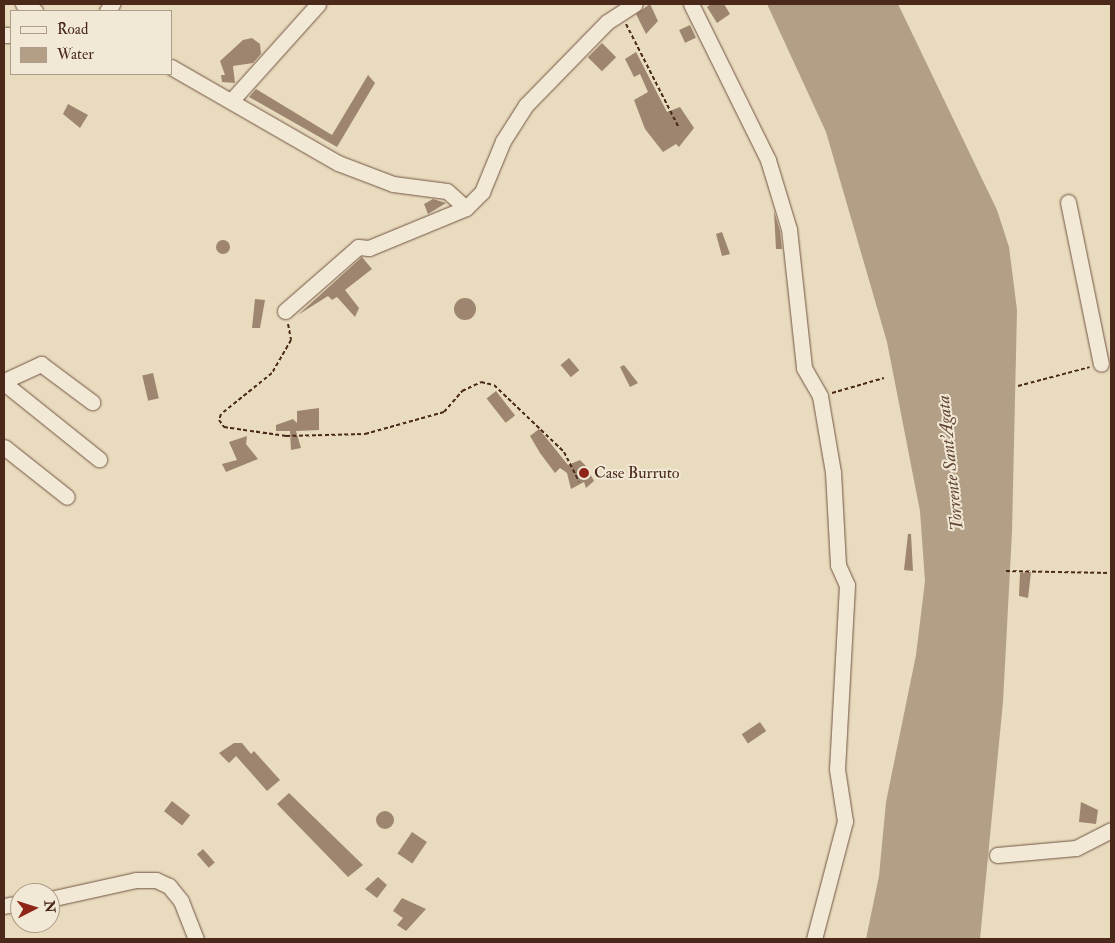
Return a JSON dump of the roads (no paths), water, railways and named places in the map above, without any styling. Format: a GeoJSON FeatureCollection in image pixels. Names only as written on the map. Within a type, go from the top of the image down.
{"type":"FeatureCollection","features":[{"type":"Feature","properties":{"kind":"street"},"geometry":{"type":"LineString","coordinates":[[232,100],[318,4]]}},
{"type":"Feature","properties":{"kind":"street"},"geometry":{"type":"LineString","coordinates":[[285,311],[358,247],[369,248],[466,208],[482,192],[503,141],[526,105],[620,13],[635,4]]}},
{"type":"Feature","properties":{"kind":"street"},"geometry":{"type":"LineString","coordinates":[[691,4],[768,160],[789,229],[804,368],[820,396],[833,472],[838,565],[847,585],[837,769],[845,821],[814,939]]}},
{"type":"Feature","properties":{"kind":"street"},"geometry":{"type":"LineString","coordinates":[[172,69],[232,100],[338,163],[393,184],[447,191],[466,208]]}},
{"type":"Feature","properties":{"kind":"street"},"geometry":{"type":"LineString","coordinates":[[1068,202],[1101,364]]}},
{"type":"Feature","properties":{"kind":"street"},"geometry":{"type":"LineString","coordinates":[[92,402],[41,364],[4,382],[99,459]]}},
{"type":"Feature","properties":{"kind":"street"},"geometry":{"type":"LineString","coordinates":[[4,447],[67,497]]}},
{"type":"Feature","properties":{"kind":"street"},"geometry":{"type":"LineString","coordinates":[[997,855],[1076,848],[1111,830]]}},
{"type":"Feature","properties":{"kind":"street"},"geometry":{"type":"LineString","coordinates":[[60,898],[136,880],[156,880],[170,886],[181,901],[196,939]]}},
{"type":"Feature","properties":{"kind":"water","name":"Torrente Sant'Agata"},"geometry":{"type":"Polygon","coordinates":[[[767,4],[898,4],[997,210],[1009,247],[1017,310],[1012,532],[1003,702],[980,939],[866,939],[879,876],[886,802],[916,655],[925,581],[920,511],[887,342],[826,132],[767,4]]]}},
{"type":"Feature","properties":{"kind":"place","name":"Case Burruto"},"geometry":{"type":"Point","coordinates":[584,473]}}]}
